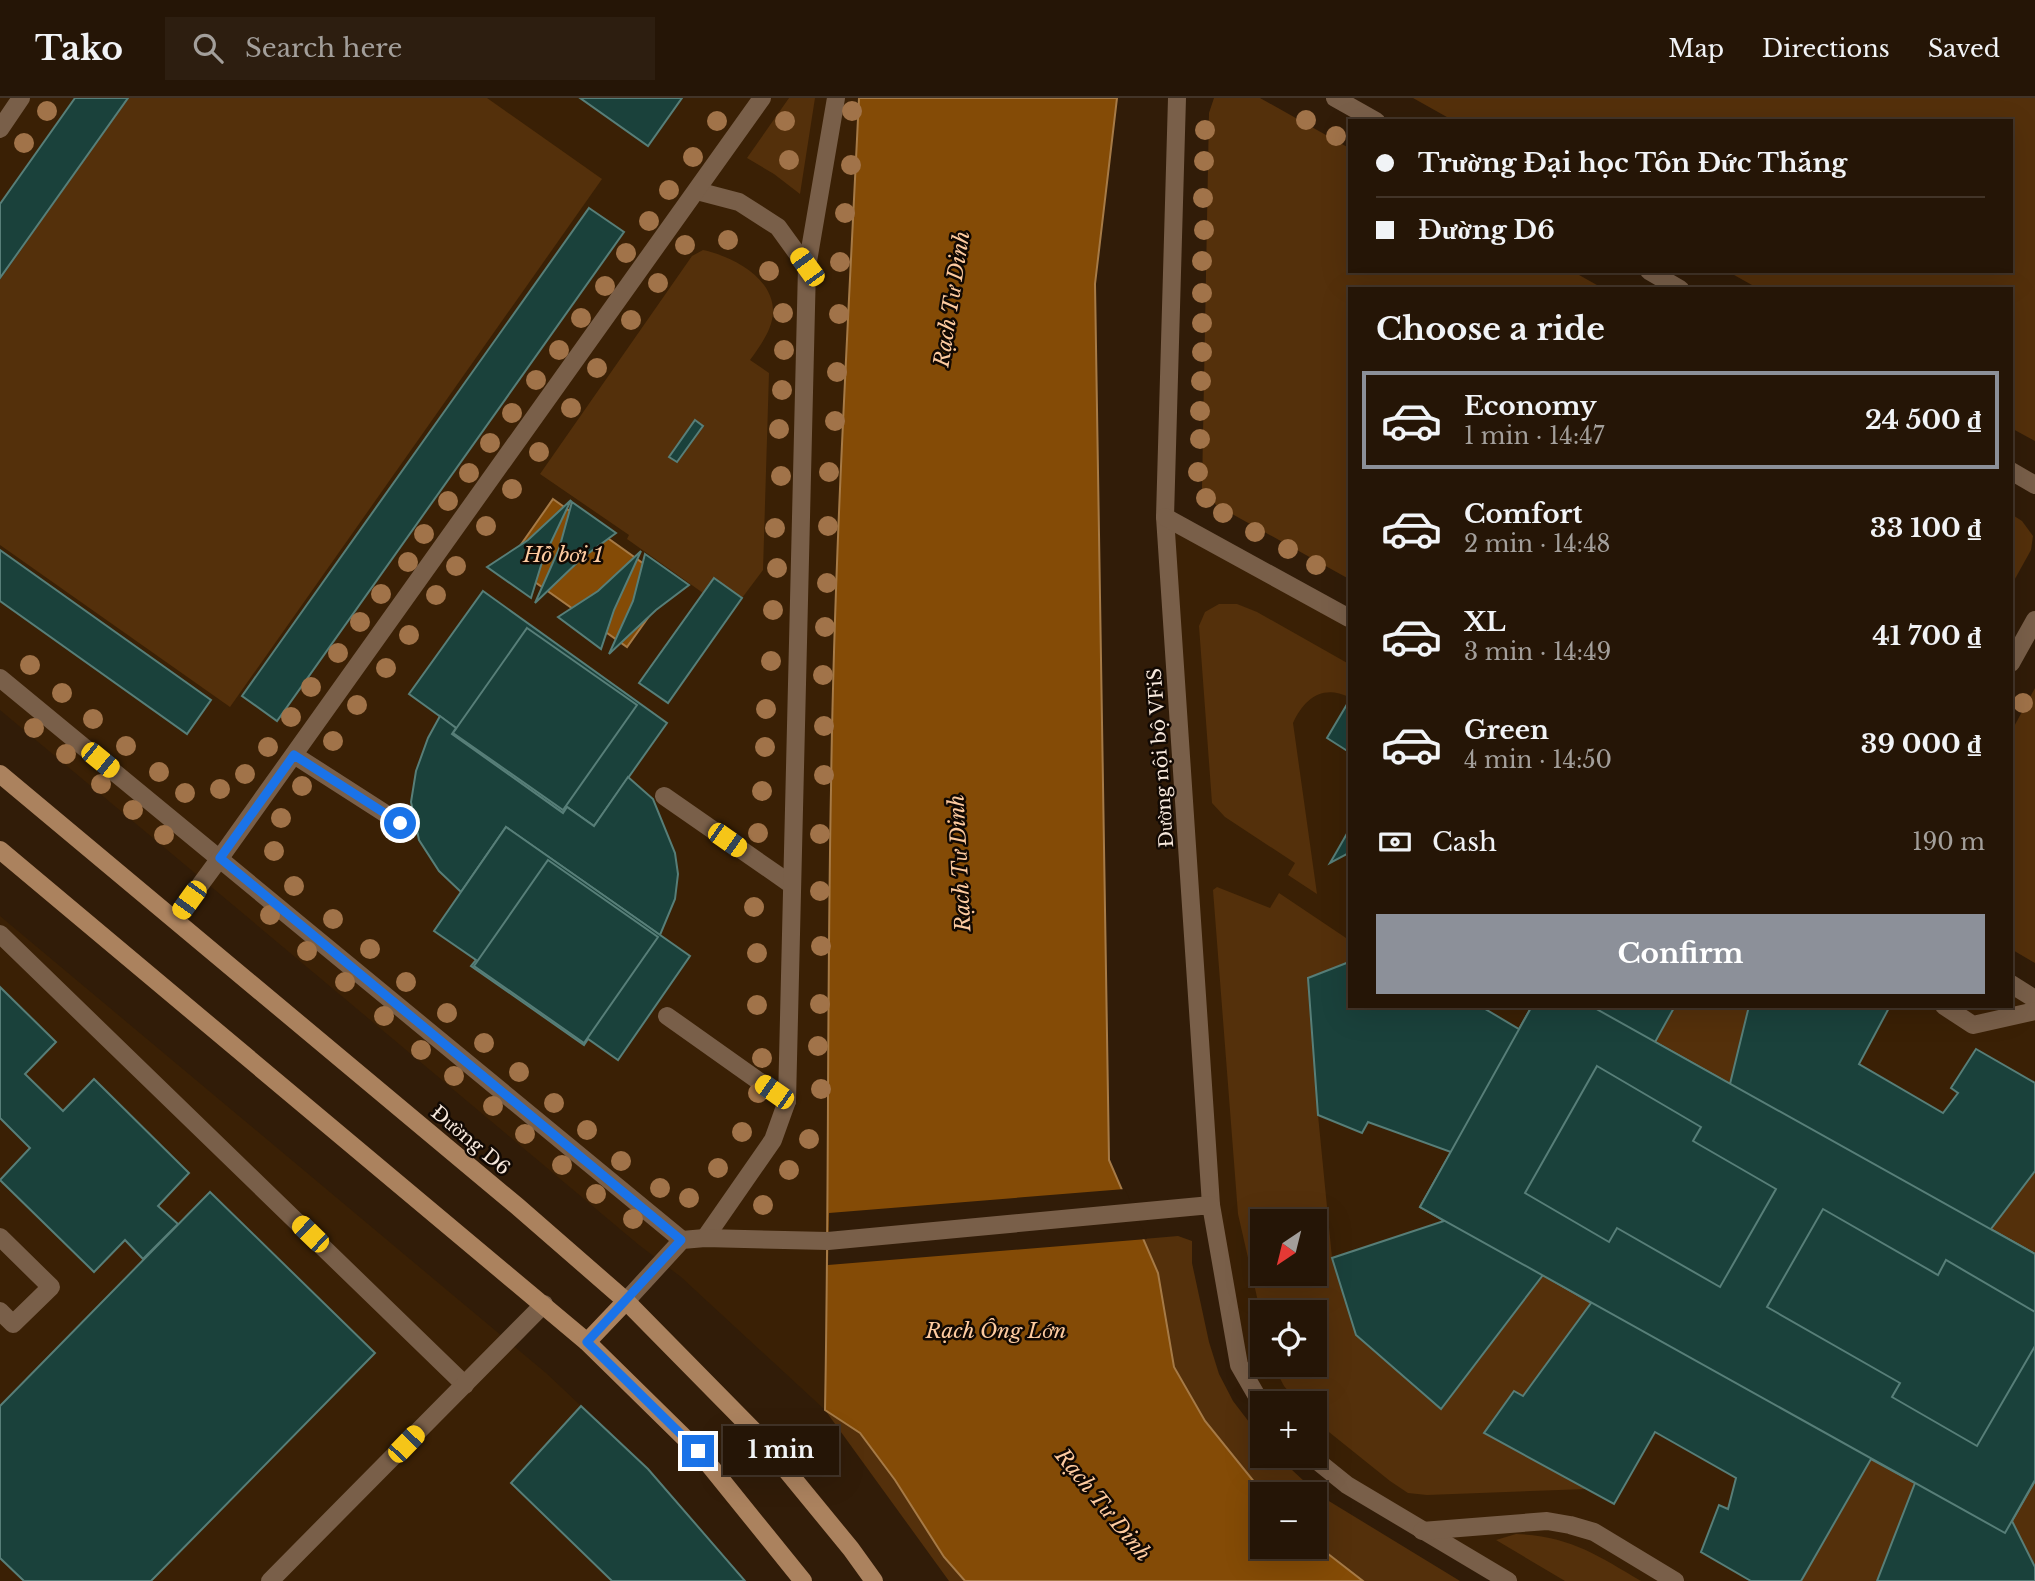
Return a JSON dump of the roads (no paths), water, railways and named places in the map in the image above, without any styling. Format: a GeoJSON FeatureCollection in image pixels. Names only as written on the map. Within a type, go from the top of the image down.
{"type":"FeatureCollection","features":[{"type":"Feature","properties":{"kind":"street","name":"Đường D6"},"geometry":{"type":"LineString","coordinates":[[0,774],[517,1206],[626,1301],[755,1432],[874,1581]]}},
{"type":"Feature","properties":{"kind":"street"},"geometry":{"type":"LineString","coordinates":[[0,850],[587,1342],[698,1451],[803,1581]]}},
{"type":"Feature","properties":{"kind":"street"},"geometry":{"type":"LineString","coordinates":[[587,1342],[626,1301]]}},
{"type":"Feature","properties":{"kind":"lane"},"geometry":{"type":"LineString","coordinates":[[0,129],[21,98]]}},
{"type":"Feature","properties":{"kind":"lane"},"geometry":{"type":"LineString","coordinates":[[175,919],[762,98]]}},
{"type":"Feature","properties":{"kind":"lane"},"geometry":{"type":"LineString","coordinates":[[705,1238],[773,1140],[787,1101],[807,267],[836,98]]}},
{"type":"Feature","properties":{"kind":"lane","name":"Đường nội bộ VFiS"},"geometry":{"type":"LineString","coordinates":[[1177,98],[1165,517],[1210,1205],[1239,1365],[1254,1391]]}},
{"type":"Feature","properties":{"kind":"lane"},"geometry":{"type":"LineString","coordinates":[[1335,98],[1372,119]]}},
{"type":"Feature","properties":{"kind":"lane"},"geometry":{"type":"LineString","coordinates":[[697,191],[740,202],[778,227],[807,267]]}},
{"type":"Feature","properties":{"kind":"lane"},"geometry":{"type":"LineString","coordinates":[[1652,273],[1676,287]]}},
{"type":"Feature","properties":{"kind":"lane"},"geometry":{"type":"LineString","coordinates":[[2013,472],[2035,485]]}},
{"type":"Feature","properties":{"kind":"lane"},"geometry":{"type":"LineString","coordinates":[[1165,517],[1348,617]]}},
{"type":"Feature","properties":{"kind":"lane"},"geometry":{"type":"LineString","coordinates":[[2013,659],[2035,620]]}},
{"type":"Feature","properties":{"kind":"lane"},"geometry":{"type":"LineString","coordinates":[[0,678],[681,1240]]}},
{"type":"Feature","properties":{"kind":"lane"},"geometry":{"type":"LineString","coordinates":[[294,755],[400,823]]}},
{"type":"Feature","properties":{"kind":"lane"},"geometry":{"type":"LineString","coordinates":[[664,796],[792,885]]}},
{"type":"Feature","properties":{"kind":"lane"},"geometry":{"type":"LineString","coordinates":[[0,934],[465,1385]]}},
{"type":"Feature","properties":{"kind":"lane"},"geometry":{"type":"LineString","coordinates":[[2013,985],[2035,999]]}},
{"type":"Feature","properties":{"kind":"lane"},"geometry":{"type":"LineString","coordinates":[[1947,1008],[1973,1024],[2035,1011]]}},
{"type":"Feature","properties":{"kind":"lane"},"geometry":{"type":"LineString","coordinates":[[667,1016],[787,1101]]}},
{"type":"Feature","properties":{"kind":"lane"},"geometry":{"type":"LineString","coordinates":[[626,1301],[681,1240],[705,1238],[828,1241],[1210,1205]]}},
{"type":"Feature","properties":{"kind":"lane"},"geometry":{"type":"LineString","coordinates":[[0,1237],[51,1287],[13,1324],[0,1311]]}},
{"type":"Feature","properties":{"kind":"lane"},"geometry":{"type":"LineString","coordinates":[[270,1581],[544,1304]]}},
{"type":"Feature","properties":{"kind":"lane"},"geometry":{"type":"LineString","coordinates":[[1326,1468],[1347,1485],[1507,1581]]}},
{"type":"Feature","properties":{"kind":"lane"},"geometry":{"type":"LineString","coordinates":[[1422,1531],[1547,1521],[1570,1525],[1594,1532],[1675,1581]]}},
{"type":"Feature","properties":{"kind":"water","name":"Rạch Ông Lớn"},"geometry":{"type":"Polygon","coordinates":[[[859,98],[1117,98],[1095,284],[1109,1160],[1158,1273],[1174,1367],[1205,1421],[1254,1482],[1250,1482],[1250,1559],[1327,1559],[1327,1553],[1363,1581],[965,1581],[944,1557],[895,1480],[860,1433],[825,1410],[830,868],[835,617],[859,98]]]}},
{"type":"Feature","properties":{"kind":"water","name":"Hồ bơi 1"},"geometry":{"type":"Polygon","coordinates":[[[553,499],[672,584],[627,647],[508,563],[553,499]]]}},
{"type":"Feature","properties":{"kind":"water label","name":"Rạch Tư Dinh"},"geometry":{"type":"Point","coordinates":[952,299]}},
{"type":"Feature","properties":{"kind":"water label","name":"Rạch Tư Dinh"},"geometry":{"type":"Point","coordinates":[960,863]}},
{"type":"Feature","properties":{"kind":"water label","name":"Rạch Tư Dinh"},"geometry":{"type":"Point","coordinates":[1103,1505]}}]}
